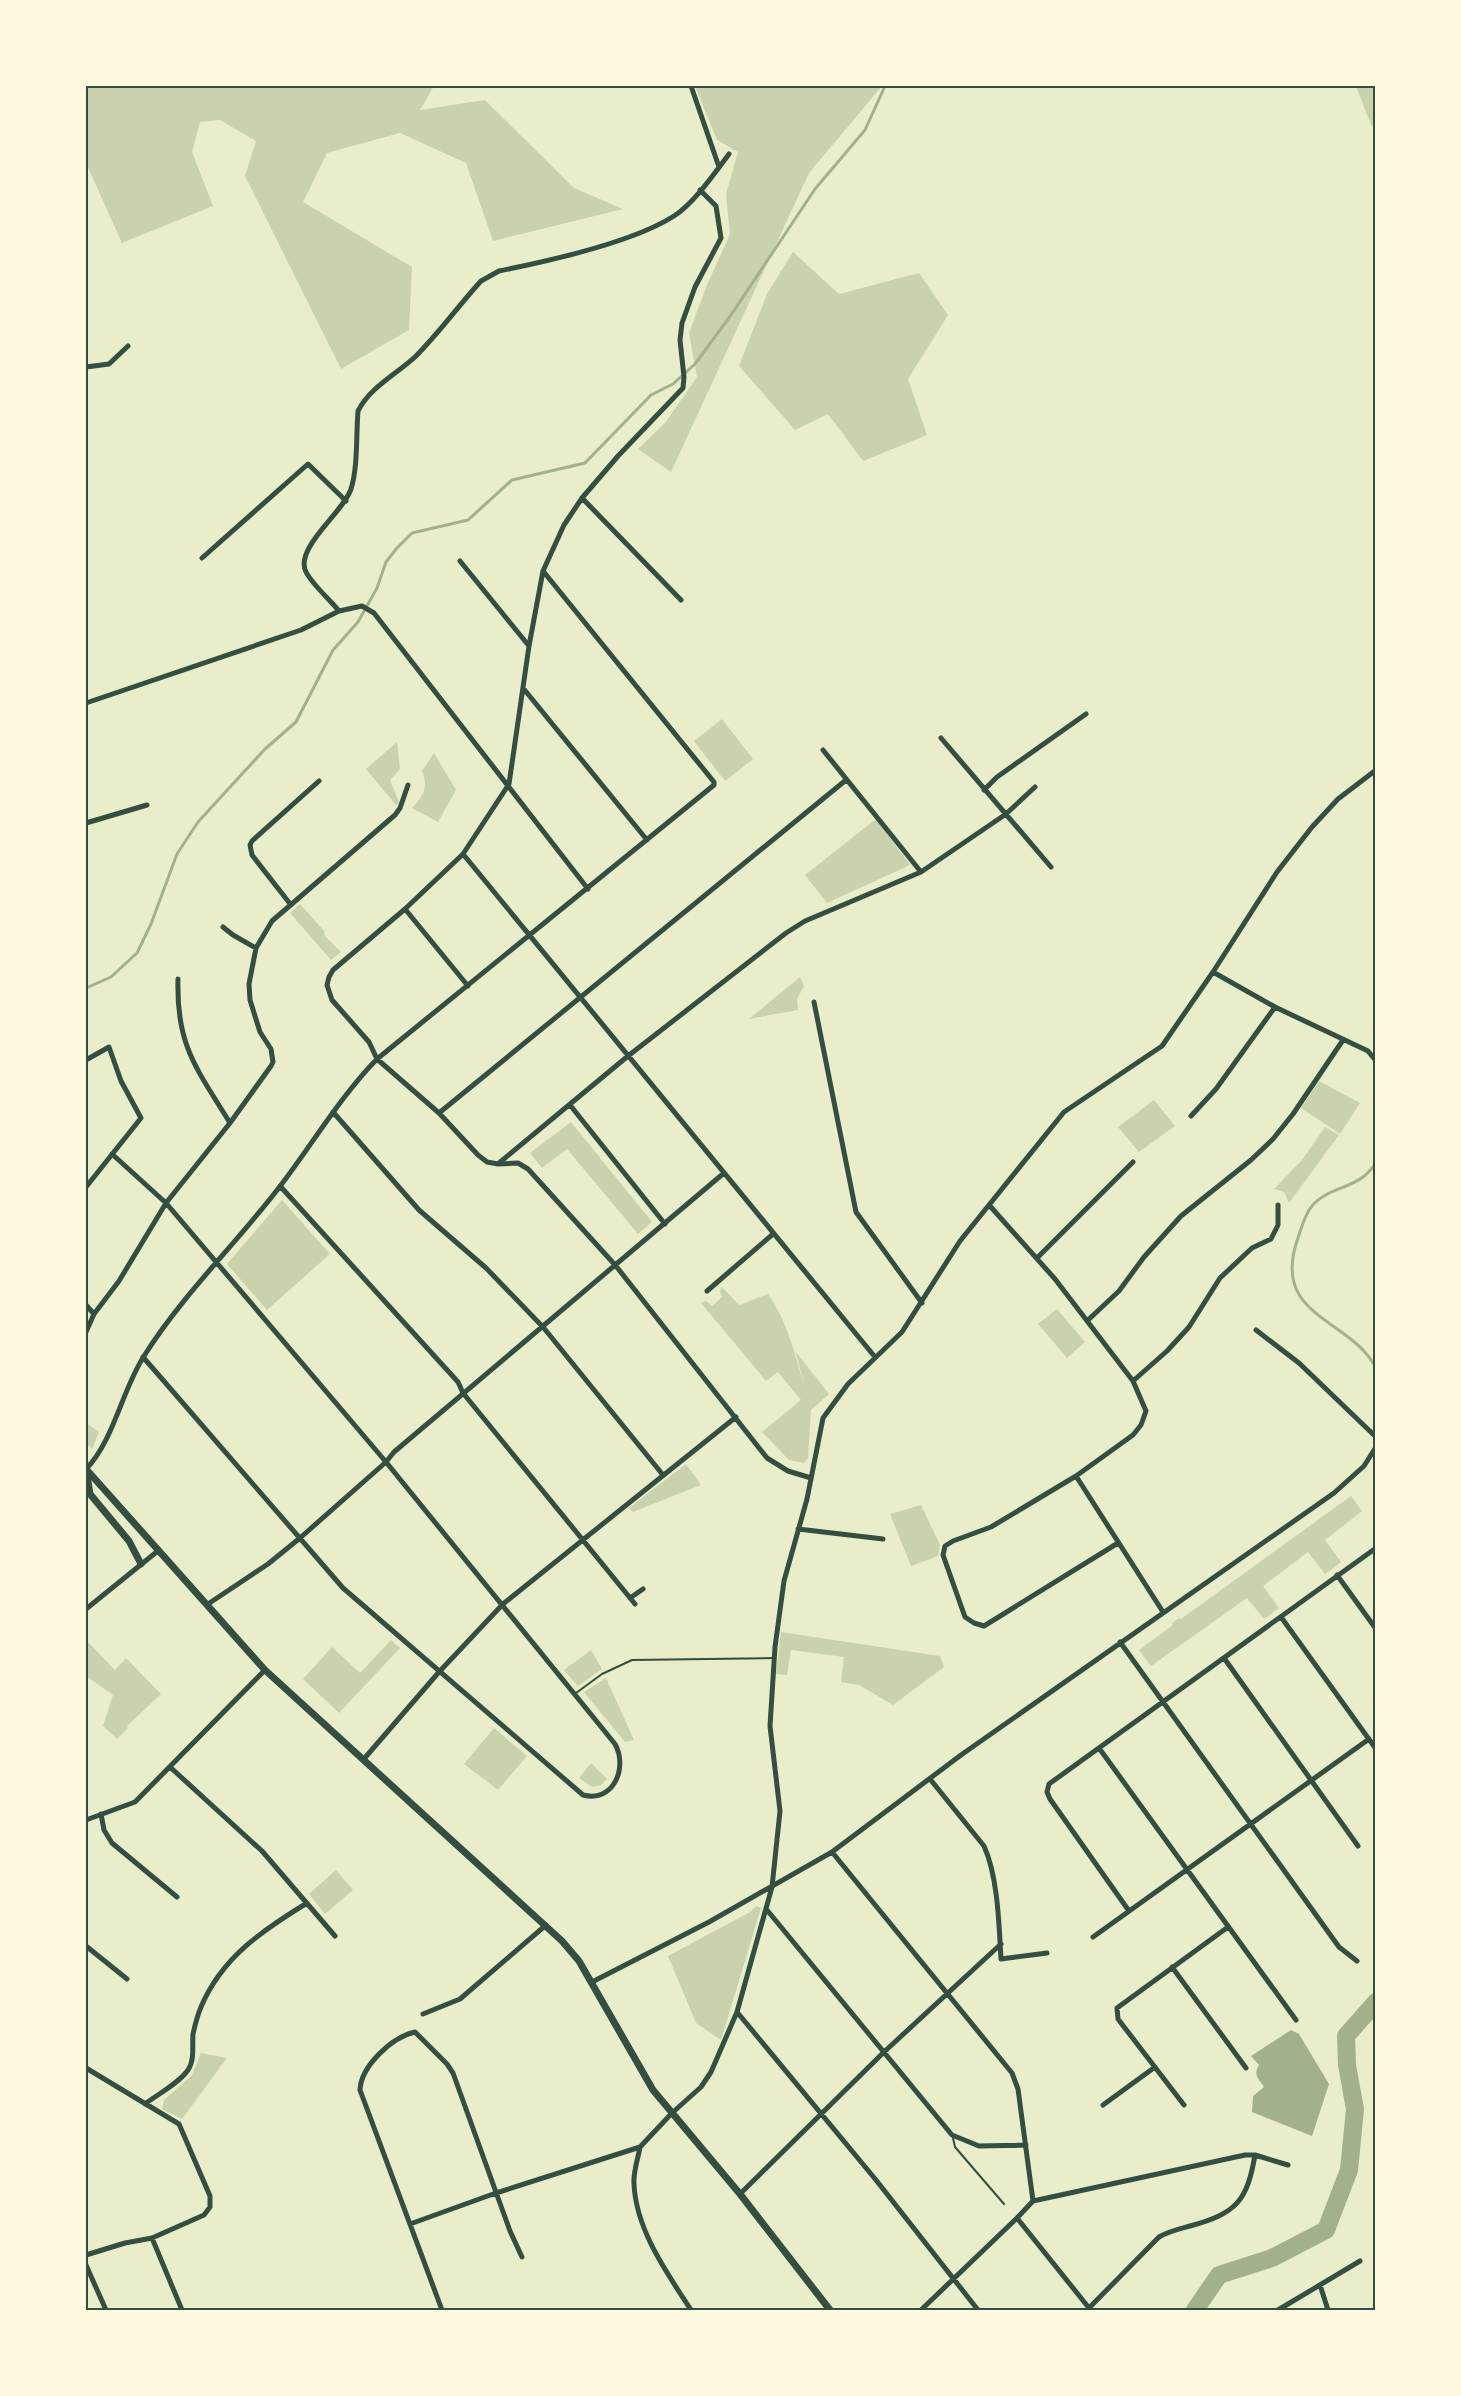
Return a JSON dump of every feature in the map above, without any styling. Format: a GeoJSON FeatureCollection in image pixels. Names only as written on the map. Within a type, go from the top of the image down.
{"type":"FeatureCollection","features":[{"type":"Feature","properties":{"kind":"main road"},"geometry":{"type":"LineString","coordinates":[[86,1469],[265,1670],[546,1925],[579,1961],[653,2090],[740,2194],[830,2310]]}},
{"type":"Feature","properties":{"kind":"main road"},"geometry":{"type":"LineString","coordinates":[[86,1469],[90,1494],[129,1541],[141,1564]]}},
{"type":"Feature","properties":{"kind":"street"},"geometry":{"type":"LineString","coordinates":[[692,86],[719,167]]}},
{"type":"Feature","properties":{"kind":"street"},"geometry":{"type":"LineString","coordinates":[[339,611],[305,571],[304,558],[309,545],[346,501],[353,476],[358,411],[363,400],[417,355],[481,281],[499,271],[598,247],[655,226],[676,214],[700,190],[729,154]]}},
{"type":"Feature","properties":{"kind":"street"},"geometry":{"type":"LineString","coordinates":[[700,190],[716,206],[721,238],[695,287],[682,322],[680,340],[684,367],[683,388],[618,456],[582,498],[564,525],[543,571],[528,645],[509,784],[463,854],[405,909],[333,970],[329,976],[329,995],[369,1042],[377,1059],[439,1113],[478,1155],[487,1162],[518,1163],[528,1169],[616,1266],[767,1458],[788,1471],[811,1478]]}},
{"type":"Feature","properties":{"kind":"street"},"geometry":{"type":"LineString","coordinates":[[86,367],[109,364],[128,346]]}},
{"type":"Feature","properties":{"kind":"street"},"geometry":{"type":"LineString","coordinates":[[202,558],[308,465],[346,501]]}},
{"type":"Feature","properties":{"kind":"street"},"geometry":{"type":"LineString","coordinates":[[582,498],[681,600]]}},
{"type":"Feature","properties":{"kind":"street"},"geometry":{"type":"LineString","coordinates":[[460,561],[528,645]]}},
{"type":"Feature","properties":{"kind":"street"},"geometry":{"type":"LineString","coordinates":[[86,1469],[99,1452],[143,1357],[216,1263],[280,1186],[357,1079],[377,1059],[714,785],[714,782],[543,571]]}},
{"type":"Feature","properties":{"kind":"street"},"geometry":{"type":"LineString","coordinates":[[86,702],[301,630],[339,611],[363,606],[376,615],[588,889]]}},
{"type":"Feature","properties":{"kind":"street"},"geometry":{"type":"LineString","coordinates":[[523,688],[647,840]]}},
{"type":"Feature","properties":{"kind":"street"},"geometry":{"type":"LineString","coordinates":[[984,790],[997,777],[1086,714]]}},
{"type":"Feature","properties":{"kind":"street"},"geometry":{"type":"LineString","coordinates":[[941,738],[1051,867]]}},
{"type":"Feature","properties":{"kind":"street"},"geometry":{"type":"LineString","coordinates":[[823,750],[921,872]]}},
{"type":"Feature","properties":{"kind":"street"},"geometry":{"type":"LineString","coordinates":[[410,2224],[496,2193],[640,2147],[701,2087],[711,2072],[737,2012],[772,1887],[780,1811],[770,1726],[774,1658],[784,1581],[811,1478],[823,1418],[848,1384],[902,1332],[922,1303],[940,1269],[960,1241],[1065,1112],[1162,1046],[1214,972],[1277,872],[1312,827],[1338,799],[1376,770]]}},
{"type":"Feature","properties":{"kind":"street"},"geometry":{"type":"LineString","coordinates":[[439,1113],[846,780]]}},
{"type":"Feature","properties":{"kind":"street"},"geometry":{"type":"LineString","coordinates":[[291,905],[251,850],[252,841],[320,781]]}},
{"type":"Feature","properties":{"kind":"street"},"geometry":{"type":"LineString","coordinates":[[86,1332],[94,1314],[119,1281],[166,1203],[230,1123],[273,1062],[271,1049],[260,1032],[250,1000],[249,984],[256,948],[272,921],[395,815],[408,784]]}},
{"type":"Feature","properties":{"kind":"street"},"geometry":{"type":"LineString","coordinates":[[498,1164],[628,1056],[786,933],[806,921],[921,872],[1006,814],[1035,788]]}},
{"type":"Feature","properties":{"kind":"street"},"geometry":{"type":"LineString","coordinates":[[86,822],[147,805]]}},
{"type":"Feature","properties":{"kind":"street"},"geometry":{"type":"LineString","coordinates":[[463,854],[875,1357]]}},
{"type":"Feature","properties":{"kind":"street"},"geometry":{"type":"LineString","coordinates":[[405,909],[468,986]]}},
{"type":"Feature","properties":{"kind":"street"},"geometry":{"type":"LineString","coordinates":[[223,927],[256,948]]}},
{"type":"Feature","properties":{"kind":"street"},"geometry":{"type":"LineString","coordinates":[[1214,972],[1275,1007],[1368,1051],[1376,1061]]}},
{"type":"Feature","properties":{"kind":"street"},"geometry":{"type":"LineString","coordinates":[[178,979],[177,1008],[187,1050],[230,1123]]}},
{"type":"Feature","properties":{"kind":"street"},"geometry":{"type":"LineString","coordinates":[[814,1002],[856,1212],[922,1303]]}},
{"type":"Feature","properties":{"kind":"street"},"geometry":{"type":"LineString","coordinates":[[1191,1116],[1216,1089],[1275,1007]]}},
{"type":"Feature","properties":{"kind":"street"},"geometry":{"type":"LineString","coordinates":[[1087,1321],[1119,1291],[1144,1257],[1181,1216],[1251,1160],[1273,1139],[1293,1114],[1343,1040]]}},
{"type":"Feature","properties":{"kind":"street"},"geometry":{"type":"LineString","coordinates":[[86,1060],[109,1047],[122,1081],[141,1118],[86,1187]]}},
{"type":"Feature","properties":{"kind":"street"},"geometry":{"type":"LineString","coordinates":[[570,1105],[665,1224]]}},
{"type":"Feature","properties":{"kind":"street"},"geometry":{"type":"LineString","coordinates":[[333,1112],[419,1210],[486,1268],[543,1327],[663,1475]]}},
{"type":"Feature","properties":{"kind":"street"},"geometry":{"type":"LineString","coordinates":[[112,1154],[166,1203],[386,1462],[615,1744],[620,1752],[621,1762],[615,1782],[608,1791],[600,1797],[583,1795],[343,1588],[143,1357]]}},
{"type":"Feature","properties":{"kind":"street"},"geometry":{"type":"LineString","coordinates":[[1037,1258],[1132,1162]]}},
{"type":"Feature","properties":{"kind":"street"},"geometry":{"type":"LineString","coordinates":[[208,1604],[268,1564],[300,1538],[386,1462],[394,1452],[724,1173]]}},
{"type":"Feature","properties":{"kind":"street"},"geometry":{"type":"LineString","coordinates":[[280,1186],[458,1382],[463,1393],[635,1604]]}},
{"type":"Feature","properties":{"kind":"street"},"geometry":{"type":"LineString","coordinates":[[1133,1381],[1167,1351],[1189,1327],[1220,1278],[1252,1248],[1271,1239],[1278,1225],[1278,1205]]}},
{"type":"Feature","properties":{"kind":"street"},"geometry":{"type":"LineString","coordinates":[[990,1206],[1037,1258],[1133,1381],[1146,1411],[1142,1425],[1133,1435],[1076,1476],[991,1527],[945,1546],[943,1555],[965,1617],[984,1626],[1118,1543]]}},
{"type":"Feature","properties":{"kind":"street"},"geometry":{"type":"LineString","coordinates":[[707,1291],[773,1234]]}},
{"type":"Feature","properties":{"kind":"street"},"geometry":{"type":"LineString","coordinates":[[86,1305],[94,1314]]}},
{"type":"Feature","properties":{"kind":"street"},"geometry":{"type":"LineString","coordinates":[[1256,1330],[1299,1364],[1376,1437]]}},
{"type":"Feature","properties":{"kind":"street"},"geometry":{"type":"LineString","coordinates":[[363,1760],[439,1672],[503,1604],[736,1417]]}},
{"type":"Feature","properties":{"kind":"street"},"geometry":{"type":"LineString","coordinates":[[592,1982],[709,1923],[832,1852],[1120,1642],[1334,1493],[1364,1466],[1376,1447]]}},
{"type":"Feature","properties":{"kind":"street"},"geometry":{"type":"LineString","coordinates":[[1076,1476],[1163,1612]]}},
{"type":"Feature","properties":{"kind":"street"},"geometry":{"type":"LineString","coordinates":[[798,1529],[883,1539]]}},
{"type":"Feature","properties":{"kind":"street"},"geometry":{"type":"LineString","coordinates":[[1129,1911],[1047,1792],[1053,1780],[1376,1548]]}},
{"type":"Feature","properties":{"kind":"street"},"geometry":{"type":"LineString","coordinates":[[86,1609],[159,1550]]}},
{"type":"Feature","properties":{"kind":"street"},"geometry":{"type":"LineString","coordinates":[[1337,1575],[1376,1629]]}},
{"type":"Feature","properties":{"kind":"street"},"geometry":{"type":"LineString","coordinates":[[630,1598],[643,1589]]}},
{"type":"Feature","properties":{"kind":"street"},"geometry":{"type":"LineString","coordinates":[[1281,1617],[1376,1749]]}},
{"type":"Feature","properties":{"kind":"street"},"geometry":{"type":"LineString","coordinates":[[1120,1642],[1339,1947],[1357,1961]]}},
{"type":"Feature","properties":{"kind":"street"},"geometry":{"type":"LineString","coordinates":[[1224,1659],[1358,1846]]}},
{"type":"Feature","properties":{"kind":"street"},"geometry":{"type":"LineString","coordinates":[[86,1820],[135,1802],[265,1670]]}},
{"type":"Feature","properties":{"kind":"street"},"geometry":{"type":"LineString","coordinates":[[1093,1937],[1369,1739]]}},
{"type":"Feature","properties":{"kind":"street"},"geometry":{"type":"LineString","coordinates":[[1099,1748],[1296,2020]]}},
{"type":"Feature","properties":{"kind":"street"},"geometry":{"type":"LineString","coordinates":[[170,1767],[262,1851],[335,1936]]}},
{"type":"Feature","properties":{"kind":"street"},"geometry":{"type":"LineString","coordinates":[[930,1779],[984,1846],[988,1856],[994,1886],[1001,1959],[1047,1953]]}},
{"type":"Feature","properties":{"kind":"street"},"geometry":{"type":"LineString","coordinates":[[101,1814],[104,1830],[112,1843],[177,1897]]}},
{"type":"Feature","properties":{"kind":"street"},"geometry":{"type":"LineString","coordinates":[[832,1852],[949,1993],[1016,2080],[1033,2201]]}},
{"type":"Feature","properties":{"kind":"street"},"geometry":{"type":"LineString","coordinates":[[145,2104],[189,2069],[196,2022],[201,2006],[227,1965],[256,1936],[307,1903]]}},
{"type":"Feature","properties":{"kind":"street"},"geometry":{"type":"LineString","coordinates":[[767,1910],[952,2135],[979,2146],[1026,2145]]}},
{"type":"Feature","properties":{"kind":"street"},"geometry":{"type":"LineString","coordinates":[[423,2014],[460,1999],[546,1925]]}},
{"type":"Feature","properties":{"kind":"street"},"geometry":{"type":"LineString","coordinates":[[1184,2105],[1118,2019],[1117,2008],[1228,1927]]}},
{"type":"Feature","properties":{"kind":"street"},"geometry":{"type":"LineString","coordinates":[[740,2194],[884,2052],[1000,1944]]}},
{"type":"Feature","properties":{"kind":"street"},"geometry":{"type":"LineString","coordinates":[[86,1946],[127,1979]]}},
{"type":"Feature","properties":{"kind":"street"},"geometry":{"type":"LineString","coordinates":[[1172,1967],[1246,2068]]}},
{"type":"Feature","properties":{"kind":"street"},"geometry":{"type":"LineString","coordinates":[[737,2012],[978,2310]]}},
{"type":"Feature","properties":{"kind":"street"},"geometry":{"type":"LineString","coordinates":[[442,2310],[360,2090],[361,2083],[382,2049],[410,2033],[419,2034],[453,2073],[496,2193],[522,2257]]}},
{"type":"Feature","properties":{"kind":"street"},"geometry":{"type":"LineString","coordinates":[[1103,2105],[1155,2067]]}},
{"type":"Feature","properties":{"kind":"street"},"geometry":{"type":"LineString","coordinates":[[86,2068],[179,2124],[210,2196],[210,2206],[204,2215],[152,2238],[125,2243],[86,2255]]}},
{"type":"Feature","properties":{"kind":"street"},"geometry":{"type":"LineString","coordinates":[[640,2147],[633,2181],[636,2204],[651,2241],[692,2310]]}},
{"type":"Feature","properties":{"kind":"street"},"geometry":{"type":"LineString","coordinates":[[1017,2218],[1089,2308],[1159,2237],[1174,2230],[1213,2219],[1235,2206],[1244,2196],[1251,2181],[1256,2155]]}},
{"type":"Feature","properties":{"kind":"street"},"geometry":{"type":"LineString","coordinates":[[921,2310],[1033,2201],[1256,2155],[1288,2165]]}},
{"type":"Feature","properties":{"kind":"street"},"geometry":{"type":"LineString","coordinates":[[152,2238],[182,2310]]}},
{"type":"Feature","properties":{"kind":"street"},"geometry":{"type":"LineString","coordinates":[[1278,2310],[1360,2261]]}},
{"type":"Feature","properties":{"kind":"street"},"geometry":{"type":"LineString","coordinates":[[86,2265],[106,2310]]}},
{"type":"Feature","properties":{"kind":"street"},"geometry":{"type":"LineString","coordinates":[[1320,2285],[1328,2310]]}},
{"type":"Feature","properties":{"kind":"lane"},"geometry":{"type":"LineString","coordinates":[[575,1693],[602,1674],[632,1660],[774,1658]]}},
{"type":"Feature","properties":{"kind":"lane"},"geometry":{"type":"LineString","coordinates":[[952,2135],[956,2147],[1004,2204]]}},
{"type":"Feature","properties":{"kind":"shaded area"},"geometry":{"type":"Polygon","coordinates":[[[86,86],[434,86],[420,110],[485,100],[574,188],[623,209],[493,241],[466,163],[400,133],[327,153],[303,202],[412,267],[409,330],[341,369],[245,176],[256,141],[220,120],[200,122],[192,152],[213,206],[122,243],[86,163],[86,86]]]}},
{"type":"Feature","properties":{"kind":"shaded area"},"geometry":{"type":"Polygon","coordinates":[[[695,86],[882,86],[809,173],[671,472],[638,449],[665,423],[697,377],[689,333],[730,234],[726,194],[738,152],[717,140],[695,86]]]}},
{"type":"Feature","properties":{"kind":"shaded area"},"geometry":{"type":"Polygon","coordinates":[[[1356,86],[1375,86],[1375,127],[1371,125],[1356,86]]]}},
{"type":"Feature","properties":{"kind":"shaded area"},"geometry":{"type":"Polygon","coordinates":[[[793,252],[839,294],[919,273],[948,315],[908,379],[927,435],[863,461],[828,414],[795,430],[739,366],[767,294],[793,252]]]}},
{"type":"Feature","properties":{"kind":"shaded area"},"geometry":{"type":"Polygon","coordinates":[[[722,719],[753,759],[725,781],[694,741],[722,719]]]}},
{"type":"Feature","properties":{"kind":"shaded area"},"geometry":{"type":"Polygon","coordinates":[[[397,742],[400,769],[390,780],[399,802],[396,805],[366,769],[397,742]]]}},
{"type":"Feature","properties":{"kind":"shaded area"},"geometry":{"type":"Polygon","coordinates":[[[434,753],[456,790],[438,822],[412,808],[424,791],[425,782],[422,771],[434,753]]]}},
{"type":"Feature","properties":{"kind":"shaded area"},"geometry":{"type":"Polygon","coordinates":[[[876,819],[910,865],[827,903],[805,875],[876,819]]]}},
{"type":"Feature","properties":{"kind":"shaded area"},"geometry":{"type":"Polygon","coordinates":[[[300,904],[325,932],[324,935],[341,952],[331,960],[290,913],[300,904]]]}},
{"type":"Feature","properties":{"kind":"shaded area"},"geometry":{"type":"Polygon","coordinates":[[[800,977],[804,986],[797,999],[798,1010],[749,1019],[800,977]]]}},
{"type":"Feature","properties":{"kind":"shaded area"},"geometry":{"type":"Polygon","coordinates":[[[1319,1081],[1360,1103],[1340,1134],[1301,1108],[1319,1081]]]}},
{"type":"Feature","properties":{"kind":"shaded area"},"geometry":{"type":"Polygon","coordinates":[[[1154,1100],[1175,1126],[1139,1152],[1118,1127],[1154,1100]]]}},
{"type":"Feature","properties":{"kind":"shaded area"},"geometry":{"type":"Polygon","coordinates":[[[571,1122],[652,1222],[638,1234],[567,1149],[542,1168],[530,1153],[571,1122]]]}},
{"type":"Feature","properties":{"kind":"shaded area"},"geometry":{"type":"Polygon","coordinates":[[[1325,1127],[1339,1135],[1289,1203],[1284,1192],[1274,1189],[1302,1160],[1325,1127]]]}},
{"type":"Feature","properties":{"kind":"shaded area"},"geometry":{"type":"Polygon","coordinates":[[[282,1200],[330,1254],[267,1310],[227,1264],[282,1200]]]}},
{"type":"Feature","properties":{"kind":"shaded area"},"geometry":{"type":"Polygon","coordinates":[[[722,1287],[739,1305],[768,1294],[785,1326],[804,1385],[796,1352],[829,1394],[811,1410],[808,1458],[804,1463],[789,1460],[762,1432],[801,1400],[778,1372],[766,1381],[701,1303],[706,1301],[712,1306],[722,1297],[720,1291],[722,1287]]]}},
{"type":"Feature","properties":{"kind":"shaded area"},"geometry":{"type":"Polygon","coordinates":[[[1057,1309],[1085,1342],[1067,1358],[1038,1324],[1057,1309]]]}},
{"type":"Feature","properties":{"kind":"shaded area"},"geometry":{"type":"Polygon","coordinates":[[[86,1423],[99,1432],[92,1449],[86,1443],[86,1423]]]}},
{"type":"Feature","properties":{"kind":"shaded area"},"geometry":{"type":"Polygon","coordinates":[[[686,1464],[701,1485],[633,1512],[629,1508],[686,1464]]]}},
{"type":"Feature","properties":{"kind":"shaded area"},"geometry":{"type":"Polygon","coordinates":[[[1351,1496],[1362,1511],[1325,1540],[1341,1562],[1325,1574],[1308,1552],[1263,1586],[1279,1608],[1264,1619],[1247,1598],[1151,1666],[1139,1650],[1173,1625],[1172,1623],[1181,1619],[1351,1496]]]}},
{"type":"Feature","properties":{"kind":"shaded area"},"geometry":{"type":"Polygon","coordinates":[[[921,1505],[940,1545],[938,1556],[911,1566],[890,1514],[921,1505]]]}},
{"type":"Feature","properties":{"kind":"shaded area"},"geometry":{"type":"Polygon","coordinates":[[[781,1632],[940,1656],[944,1667],[893,1705],[859,1685],[841,1682],[844,1657],[791,1650],[787,1675],[776,1674],[781,1632]]]}},
{"type":"Feature","properties":{"kind":"shaded area"},"geometry":{"type":"Polygon","coordinates":[[[86,1640],[115,1670],[126,1658],[161,1694],[127,1726],[128,1728],[117,1739],[103,1726],[113,1695],[86,1676],[86,1640]]]}},
{"type":"Feature","properties":{"kind":"shaded area"},"geometry":{"type":"Polygon","coordinates":[[[391,1640],[400,1648],[339,1713],[303,1679],[332,1647],[360,1673],[391,1640]]]}},
{"type":"Feature","properties":{"kind":"shaded area"},"geometry":{"type":"Polygon","coordinates":[[[591,1650],[602,1669],[578,1686],[564,1670],[591,1650]]]}},
{"type":"Feature","properties":{"kind":"shaded area"},"geometry":{"type":"Polygon","coordinates":[[[606,1678],[634,1740],[625,1742],[584,1692],[606,1678]]]}},
{"type":"Feature","properties":{"kind":"shaded area"},"geometry":{"type":"Polygon","coordinates":[[[494,1728],[527,1756],[498,1790],[464,1764],[494,1728]]]}},
{"type":"Feature","properties":{"kind":"shaded area"},"geometry":{"type":"Polygon","coordinates":[[[591,1763],[607,1779],[601,1785],[592,1787],[579,1778],[591,1763]]]}},
{"type":"Feature","properties":{"kind":"shaded area"},"geometry":{"type":"Polygon","coordinates":[[[336,1870],[353,1890],[325,1914],[309,1894],[336,1870]]]}},
{"type":"Feature","properties":{"kind":"shaded area"},"geometry":{"type":"Polygon","coordinates":[[[756,1906],[761,1908],[721,2040],[696,2023],[668,1956],[750,1912],[756,1906]]]}},
{"type":"Feature","properties":{"kind":"shaded area"},"geometry":{"type":"Polygon","coordinates":[[[1291,2030],[1299,2034],[1329,2084],[1312,2136],[1252,2112],[1253,2096],[1264,2087],[1256,2074],[1259,2065],[1251,2056],[1291,2030]]]}},
{"type":"Feature","properties":{"kind":"shaded area"},"geometry":{"type":"Polygon","coordinates":[[[201,2053],[227,2058],[182,2119],[162,2109],[164,2100],[192,2075],[201,2053]]]}},
{"type":"Feature","properties":{"kind":"waterway"},"geometry":{"type":"LineString","coordinates":[[86,988],[111,977],[137,953],[151,924],[177,854],[198,822],[265,749],[296,722],[333,650],[358,622],[377,588],[386,562],[397,548],[412,533],[468,520],[512,480],[585,463],[651,395],[673,384],[695,364],[731,315],[815,189],[865,130],[885,86]]}},
{"type":"Feature","properties":{"kind":"waterway"},"geometry":{"type":"LineString","coordinates":[[1376,1163],[1363,1177],[1323,1196],[1312,1206],[1304,1219],[1296,1244],[1292,1269],[1296,1288],[1305,1303],[1364,1351],[1376,1368]]}},
{"type":"Feature","properties":{"kind":"waterway"},"geometry":{"type":"LineString","coordinates":[[1195,2310],[1219,2275],[1272,2258],[1326,2230],[1349,2170],[1355,2109],[1347,2065],[1346,2036],[1376,2002]]}}]}
